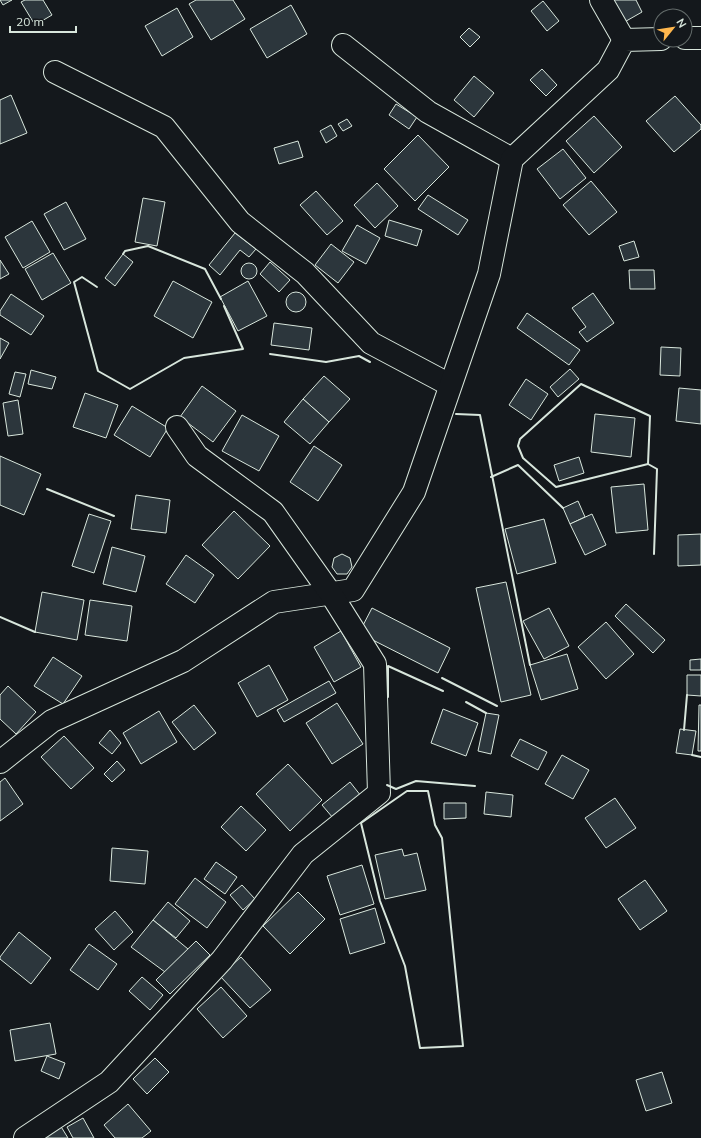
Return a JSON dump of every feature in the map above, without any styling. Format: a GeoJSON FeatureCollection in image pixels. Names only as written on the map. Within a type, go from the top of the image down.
{"type":"FeatureCollection","features":[{"type":"Feature","properties":{"kind":"street"},"geometry":{"type":"LineString","coordinates":[[601,0],[624,40]]}},
{"type":"Feature","properties":{"kind":"street"},"geometry":{"type":"LineString","coordinates":[[624,40],[653,39]]}},
{"type":"Feature","properties":{"kind":"street"},"geometry":{"type":"LineString","coordinates":[[0,762],[52,721],[183,661],[274,602],[353,590],[414,492],[489,274],[512,159],[608,70],[624,40]]}},
{"type":"Feature","properties":{"kind":"street"},"geometry":{"type":"LineString","coordinates":[[343,45],[428,112],[512,159]]}},
{"type":"Feature","properties":{"kind":"street"},"geometry":{"type":"LineString","coordinates":[[55,72],[164,127],[240,222],[305,273],[371,343],[450,385]]}},
{"type":"Feature","properties":{"kind":"street"},"geometry":{"type":"LineString","coordinates":[[25,1138],[108,1082],[222,960],[304,854],[379,793],[375,664],[331,594],[273,512],[197,456],[177,427]]}},
{"type":"Feature","properties":{"kind":"building"},"geometry":{"type":"Polygon","coordinates":[[[0,0],[12,0],[3,5],[0,0]]]}},
{"type":"Feature","properties":{"kind":"building"},"geometry":{"type":"Polygon","coordinates":[[[25,0],[43,0],[52,15],[35,25],[21,2],[25,0]]]}},
{"type":"Feature","properties":{"kind":"building"},"geometry":{"type":"Polygon","coordinates":[[[196,0],[233,0],[245,19],[211,40],[189,4],[196,0]]]}},
{"type":"Feature","properties":{"kind":"building"},"geometry":{"type":"Polygon","coordinates":[[[608,0],[636,0],[642,12],[621,24],[608,0]]]}},
{"type":"Feature","properties":{"kind":"building"},"geometry":{"type":"Polygon","coordinates":[[[543,1],[559,21],[547,31],[531,11],[543,1]]]}},
{"type":"Feature","properties":{"kind":"building"},"geometry":{"type":"Polygon","coordinates":[[[291,5],[307,34],[267,58],[250,29],[291,5]]]}},
{"type":"Feature","properties":{"kind":"building"},"geometry":{"type":"Polygon","coordinates":[[[177,8],[193,37],[162,56],[145,26],[177,8]]]}},
{"type":"Feature","properties":{"kind":"building"},"geometry":{"type":"Polygon","coordinates":[[[469,28],[480,37],[470,47],[460,37],[469,28]]]}},
{"type":"Feature","properties":{"kind":"building"},"geometry":{"type":"Polygon","coordinates":[[[542,69],[557,85],[546,96],[530,80],[542,69]]]}},
{"type":"Feature","properties":{"kind":"building"},"geometry":{"type":"Polygon","coordinates":[[[474,76],[494,93],[474,117],[454,100],[474,76]]]}},
{"type":"Feature","properties":{"kind":"building"},"geometry":{"type":"Polygon","coordinates":[[[11,95],[27,133],[0,144],[0,100],[11,95]]]}},
{"type":"Feature","properties":{"kind":"building"},"geometry":{"type":"Polygon","coordinates":[[[675,96],[701,125],[701,129],[674,152],[646,121],[675,96]]]}},
{"type":"Feature","properties":{"kind":"building"},"geometry":{"type":"Polygon","coordinates":[[[396,104],[417,117],[409,129],[389,115],[396,104]]]}},
{"type":"Feature","properties":{"kind":"building"},"geometry":{"type":"Polygon","coordinates":[[[594,116],[622,147],[594,173],[566,141],[594,116]]]}},
{"type":"Feature","properties":{"kind":"building"},"geometry":{"type":"Polygon","coordinates":[[[347,119],[352,126],[343,131],[338,124],[347,119]]]}},
{"type":"Feature","properties":{"kind":"building"},"geometry":{"type":"Polygon","coordinates":[[[331,125],[337,136],[326,143],[320,131],[331,125]]]}},
{"type":"Feature","properties":{"kind":"building"},"geometry":{"type":"Polygon","coordinates":[[[418,135],[449,167],[415,201],[384,169],[418,135]]]}},
{"type":"Feature","properties":{"kind":"building"},"geometry":{"type":"Polygon","coordinates":[[[298,141],[303,157],[279,164],[274,148],[298,141]]]}},
{"type":"Feature","properties":{"kind":"building"},"geometry":{"type":"Polygon","coordinates":[[[563,149],[586,178],[560,199],[537,169],[563,149]]]}},
{"type":"Feature","properties":{"kind":"building"},"geometry":{"type":"Polygon","coordinates":[[[591,181],[617,212],[589,235],[563,205],[591,181]]]}},
{"type":"Feature","properties":{"kind":"building"},"geometry":{"type":"Polygon","coordinates":[[[377,183],[398,206],[375,228],[354,205],[377,183]]]}},
{"type":"Feature","properties":{"kind":"building"},"geometry":{"type":"Polygon","coordinates":[[[316,191],[343,221],[327,235],[300,205],[316,191]]]}},
{"type":"Feature","properties":{"kind":"building"},"geometry":{"type":"Polygon","coordinates":[[[428,195],[468,220],[458,235],[418,209],[428,195]]]}},
{"type":"Feature","properties":{"kind":"building"},"geometry":{"type":"Polygon","coordinates":[[[143,198],[165,202],[157,246],[135,242],[143,198]]]}},
{"type":"Feature","properties":{"kind":"building"},"geometry":{"type":"Polygon","coordinates":[[[66,202],[86,239],[64,250],[44,214],[66,202]]]}},
{"type":"Feature","properties":{"kind":"building"},"geometry":{"type":"Polygon","coordinates":[[[389,220],[422,230],[417,246],[385,236],[389,220]]]}},
{"type":"Feature","properties":{"kind":"building"},"geometry":{"type":"Polygon","coordinates":[[[32,221],[50,252],[23,268],[5,237],[32,221]]]}},
{"type":"Feature","properties":{"kind":"building"},"geometry":{"type":"Polygon","coordinates":[[[357,225],[380,238],[366,264],[342,251],[357,225]]]}},
{"type":"Feature","properties":{"kind":"building"},"geometry":{"type":"Polygon","coordinates":[[[235,233],[256,249],[249,257],[240,250],[220,275],[209,265],[235,233]]]}},
{"type":"Feature","properties":{"kind":"building"},"geometry":{"type":"Polygon","coordinates":[[[634,241],[639,257],[624,261],[619,246],[634,241]]]}},
{"type":"Feature","properties":{"kind":"building"},"geometry":{"type":"Polygon","coordinates":[[[331,244],[354,262],[338,283],[315,265],[331,244]]]}},
{"type":"Feature","properties":{"kind":"building"},"geometry":{"type":"Polygon","coordinates":[[[53,253],[71,283],[42,300],[25,269],[53,253]]]}},
{"type":"Feature","properties":{"kind":"building"},"geometry":{"type":"Polygon","coordinates":[[[123,254],[133,262],[115,286],[105,278],[123,254]]]}},
{"type":"Feature","properties":{"kind":"building"},"geometry":{"type":"Polygon","coordinates":[[[0,260],[9,274],[0,279],[0,260]]]}},
{"type":"Feature","properties":{"kind":"building"},"geometry":{"type":"Polygon","coordinates":[[[270,262],[290,280],[279,292],[260,274],[270,262]]]}},
{"type":"Feature","properties":{"kind":"building"},"geometry":{"type":"Polygon","coordinates":[[[249,263],[255,265],[257,271],[255,277],[249,279],[243,277],[241,271],[243,265],[249,263]]]}},
{"type":"Feature","properties":{"kind":"building"},"geometry":{"type":"Polygon","coordinates":[[[629,270],[654,270],[655,289],[630,289],[629,270]]]}},
{"type":"Feature","properties":{"kind":"building"},"geometry":{"type":"Polygon","coordinates":[[[173,281],[212,302],[193,338],[154,316],[173,281]]]}},
{"type":"Feature","properties":{"kind":"building"},"geometry":{"type":"Polygon","coordinates":[[[248,281],[267,316],[238,331],[220,297],[248,281]]]}},
{"type":"Feature","properties":{"kind":"building"},"geometry":{"type":"Polygon","coordinates":[[[296,292],[303,295],[306,302],[303,309],[296,312],[289,309],[286,302],[289,295],[296,292]]]}},
{"type":"Feature","properties":{"kind":"building"},"geometry":{"type":"Polygon","coordinates":[[[593,293],[614,323],[587,342],[579,332],[586,327],[572,308],[593,293]]]}},
{"type":"Feature","properties":{"kind":"building"},"geometry":{"type":"Polygon","coordinates":[[[11,294],[44,316],[31,335],[0,315],[0,311],[11,294]]]}},
{"type":"Feature","properties":{"kind":"building"},"geometry":{"type":"Polygon","coordinates":[[[527,313],[580,350],[569,365],[517,328],[527,313]]]}},
{"type":"Feature","properties":{"kind":"building"},"geometry":{"type":"Polygon","coordinates":[[[274,323],[312,328],[309,350],[271,345],[274,323]]]}},
{"type":"Feature","properties":{"kind":"building"},"geometry":{"type":"Polygon","coordinates":[[[0,338],[9,343],[0,359],[0,338]]]}},
{"type":"Feature","properties":{"kind":"building"},"geometry":{"type":"Polygon","coordinates":[[[661,347],[681,348],[680,376],[660,375],[661,347]]]}},
{"type":"Feature","properties":{"kind":"building"},"geometry":{"type":"Polygon","coordinates":[[[570,369],[579,379],[558,397],[550,387],[570,369]]]}},
{"type":"Feature","properties":{"kind":"building"},"geometry":{"type":"Polygon","coordinates":[[[31,370],[56,377],[52,389],[28,384],[31,370]]]}},
{"type":"Feature","properties":{"kind":"building"},"geometry":{"type":"Polygon","coordinates":[[[15,372],[26,374],[20,397],[9,394],[15,372]]]}},
{"type":"Feature","properties":{"kind":"building"},"geometry":{"type":"Polygon","coordinates":[[[324,376],[350,399],[329,422],[303,399],[324,376]]]}},
{"type":"Feature","properties":{"kind":"building"},"geometry":{"type":"Polygon","coordinates":[[[526,379],[548,394],[531,420],[509,405],[526,379]]]}},
{"type":"Feature","properties":{"kind":"building"},"geometry":{"type":"Polygon","coordinates":[[[202,386],[236,411],[213,442],[180,417],[202,386]]]}},
{"type":"Feature","properties":{"kind":"building"},"geometry":{"type":"Polygon","coordinates":[[[679,388],[701,390],[701,424],[676,421],[679,388]]]}},
{"type":"Feature","properties":{"kind":"building"},"geometry":{"type":"Polygon","coordinates":[[[85,393],[118,405],[106,438],[73,427],[85,393]]]}},
{"type":"Feature","properties":{"kind":"building"},"geometry":{"type":"Polygon","coordinates":[[[303,399],[329,422],[310,444],[284,422],[303,399]]]}},
{"type":"Feature","properties":{"kind":"building"},"geometry":{"type":"Polygon","coordinates":[[[18,400],[23,434],[8,436],[3,403],[18,400]]]}},
{"type":"Feature","properties":{"kind":"building"},"geometry":{"type":"Polygon","coordinates":[[[132,406],[168,428],[150,457],[114,435],[132,406]]]}},
{"type":"Feature","properties":{"kind":"building"},"geometry":{"type":"Polygon","coordinates":[[[595,414],[635,418],[631,457],[591,452],[595,414]]]}},
{"type":"Feature","properties":{"kind":"building"},"geometry":{"type":"Polygon","coordinates":[[[242,415],[279,436],[259,471],[222,451],[242,415]]]}},
{"type":"Feature","properties":{"kind":"building"},"geometry":{"type":"Polygon","coordinates":[[[314,446],[342,465],[318,501],[290,482],[314,446]]]}},
{"type":"Feature","properties":{"kind":"building"},"geometry":{"type":"Polygon","coordinates":[[[0,456],[41,474],[24,515],[0,505],[0,456]]]}},
{"type":"Feature","properties":{"kind":"building"},"geometry":{"type":"Polygon","coordinates":[[[579,457],[584,473],[559,481],[554,465],[579,457]]]}},
{"type":"Feature","properties":{"kind":"building"},"geometry":{"type":"Polygon","coordinates":[[[644,484],[648,530],[616,533],[611,487],[644,484]]]}},
{"type":"Feature","properties":{"kind":"building"},"geometry":{"type":"Polygon","coordinates":[[[136,495],[170,500],[166,533],[131,529],[136,495]]]}},
{"type":"Feature","properties":{"kind":"building"},"geometry":{"type":"Polygon","coordinates":[[[578,501],[585,517],[570,524],[563,508],[578,501]]]}},
{"type":"Feature","properties":{"kind":"building"},"geometry":{"type":"Polygon","coordinates":[[[234,511],[270,546],[238,579],[202,545],[234,511]]]}},
{"type":"Feature","properties":{"kind":"building"},"geometry":{"type":"Polygon","coordinates":[[[89,514],[111,521],[94,573],[72,566],[89,514]]]}},
{"type":"Feature","properties":{"kind":"building"},"geometry":{"type":"Polygon","coordinates":[[[592,514],[606,545],[585,555],[570,524],[592,514]]]}},
{"type":"Feature","properties":{"kind":"building"},"geometry":{"type":"Polygon","coordinates":[[[544,519],[556,563],[517,574],[505,529],[544,519]]]}},
{"type":"Feature","properties":{"kind":"building"},"geometry":{"type":"Polygon","coordinates":[[[701,534],[701,565],[678,566],[678,535],[701,534]]]}},
{"type":"Feature","properties":{"kind":"building"},"geometry":{"type":"Polygon","coordinates":[[[112,547],[145,556],[136,592],[103,584],[112,547]]]}},
{"type":"Feature","properties":{"kind":"building"},"geometry":{"type":"Polygon","coordinates":[[[342,554],[350,558],[352,567],[347,574],[337,574],[332,567],[334,558],[342,554]]]}},
{"type":"Feature","properties":{"kind":"building"},"geometry":{"type":"Polygon","coordinates":[[[186,555],[214,575],[195,603],[166,584],[186,555]]]}},
{"type":"Feature","properties":{"kind":"building"},"geometry":{"type":"Polygon","coordinates":[[[506,582],[531,695],[501,702],[476,588],[506,582]]]}},
{"type":"Feature","properties":{"kind":"building"},"geometry":{"type":"Polygon","coordinates":[[[42,592],[84,600],[77,640],[35,632],[42,592]]]}},
{"type":"Feature","properties":{"kind":"building"},"geometry":{"type":"Polygon","coordinates":[[[90,600],[132,606],[127,641],[85,635],[90,600]]]}},
{"type":"Feature","properties":{"kind":"building"},"geometry":{"type":"Polygon","coordinates":[[[626,604],[665,640],[653,653],[615,616],[626,604]]]}},
{"type":"Feature","properties":{"kind":"building"},"geometry":{"type":"Polygon","coordinates":[[[372,608],[450,648],[438,673],[359,633],[372,608]]]}},
{"type":"Feature","properties":{"kind":"building"},"geometry":{"type":"Polygon","coordinates":[[[549,608],[569,646],[544,659],[523,621],[549,608]]]}},
{"type":"Feature","properties":{"kind":"building"},"geometry":{"type":"Polygon","coordinates":[[[606,622],[634,654],[606,679],[578,647],[606,622]]]}},
{"type":"Feature","properties":{"kind":"building"},"geometry":{"type":"Polygon","coordinates":[[[341,631],[361,667],[334,682],[314,647],[341,631]]]}},
{"type":"Feature","properties":{"kind":"building"},"geometry":{"type":"Polygon","coordinates":[[[567,654],[578,689],[541,700],[530,665],[567,654]]]}},
{"type":"Feature","properties":{"kind":"building"},"geometry":{"type":"Polygon","coordinates":[[[53,657],[82,676],[63,704],[34,686],[53,657]]]}},
{"type":"Feature","properties":{"kind":"building"},"geometry":{"type":"Polygon","coordinates":[[[701,659],[701,670],[690,670],[690,660],[701,659]]]}},
{"type":"Feature","properties":{"kind":"building"},"geometry":{"type":"Polygon","coordinates":[[[269,665],[288,700],[257,717],[238,683],[269,665]]]}},
{"type":"Feature","properties":{"kind":"building"},"geometry":{"type":"Polygon","coordinates":[[[687,675],[701,675],[701,696],[687,695],[687,675]]]}},
{"type":"Feature","properties":{"kind":"building"},"geometry":{"type":"Polygon","coordinates":[[[329,681],[336,693],[284,722],[277,710],[329,681]]]}},
{"type":"Feature","properties":{"kind":"building"},"geometry":{"type":"Polygon","coordinates":[[[8,686],[36,712],[16,734],[0,719],[0,695],[8,686]]]}},
{"type":"Feature","properties":{"kind":"building"},"geometry":{"type":"Polygon","coordinates":[[[337,703],[363,744],[332,764],[306,723],[337,703]]]}},
{"type":"Feature","properties":{"kind":"building"},"geometry":{"type":"Polygon","coordinates":[[[194,705],[216,733],[194,750],[172,722],[194,705]]]}},
{"type":"Feature","properties":{"kind":"building"},"geometry":{"type":"Polygon","coordinates":[[[699,705],[701,705],[701,751],[698,751],[699,705]]]}},
{"type":"Feature","properties":{"kind":"building"},"geometry":{"type":"Polygon","coordinates":[[[443,709],[478,723],[466,756],[431,743],[443,709]]]}},
{"type":"Feature","properties":{"kind":"building"},"geometry":{"type":"Polygon","coordinates":[[[159,711],[177,742],[141,764],[123,733],[159,711]]]}},
{"type":"Feature","properties":{"kind":"building"},"geometry":{"type":"Polygon","coordinates":[[[486,713],[499,715],[491,754],[478,751],[486,713]]]}},
{"type":"Feature","properties":{"kind":"building"},"geometry":{"type":"Polygon","coordinates":[[[680,729],[696,731],[692,755],[676,753],[680,729]]]}},
{"type":"Feature","properties":{"kind":"building"},"geometry":{"type":"Polygon","coordinates":[[[110,730],[121,743],[112,754],[99,743],[110,730]]]}},
{"type":"Feature","properties":{"kind":"building"},"geometry":{"type":"Polygon","coordinates":[[[64,736],[94,768],[71,789],[41,757],[64,736]]]}},
{"type":"Feature","properties":{"kind":"building"},"geometry":{"type":"Polygon","coordinates":[[[520,739],[547,752],[538,770],[511,756],[520,739]]]}},
{"type":"Feature","properties":{"kind":"building"},"geometry":{"type":"Polygon","coordinates":[[[562,755],[589,770],[573,799],[545,784],[562,755]]]}},
{"type":"Feature","properties":{"kind":"building"},"geometry":{"type":"Polygon","coordinates":[[[117,761],[125,770],[112,782],[104,774],[117,761]]]}},
{"type":"Feature","properties":{"kind":"building"},"geometry":{"type":"Polygon","coordinates":[[[288,764],[322,800],[290,831],[256,794],[288,764]]]}},
{"type":"Feature","properties":{"kind":"building"},"geometry":{"type":"Polygon","coordinates":[[[5,778],[23,804],[0,821],[0,782],[5,778]]]}},
{"type":"Feature","properties":{"kind":"building"},"geometry":{"type":"Polygon","coordinates":[[[350,782],[361,796],[333,818],[322,805],[350,782]]]}},
{"type":"Feature","properties":{"kind":"building"},"geometry":{"type":"Polygon","coordinates":[[[486,792],[513,795],[511,817],[484,814],[486,792]]]}},
{"type":"Feature","properties":{"kind":"building"},"geometry":{"type":"Polygon","coordinates":[[[615,798],[636,828],[606,848],[585,818],[615,798]]]}},
{"type":"Feature","properties":{"kind":"building"},"geometry":{"type":"Polygon","coordinates":[[[444,803],[466,803],[466,818],[444,819],[444,803]]]}},
{"type":"Feature","properties":{"kind":"building"},"geometry":{"type":"Polygon","coordinates":[[[241,806],[266,830],[246,851],[221,827],[241,806]]]}},
{"type":"Feature","properties":{"kind":"building"},"geometry":{"type":"Polygon","coordinates":[[[112,848],[148,851],[145,884],[110,881],[112,848]]]}},
{"type":"Feature","properties":{"kind":"building"},"geometry":{"type":"Polygon","coordinates":[[[402,849],[404,856],[417,853],[426,890],[385,899],[375,855],[402,849]]]}},
{"type":"Feature","properties":{"kind":"building"},"geometry":{"type":"Polygon","coordinates":[[[216,862],[237,877],[225,894],[204,879],[216,862]]]}},
{"type":"Feature","properties":{"kind":"building"},"geometry":{"type":"Polygon","coordinates":[[[362,865],[374,904],[340,915],[327,876],[362,865]]]}},
{"type":"Feature","properties":{"kind":"building"},"geometry":{"type":"Polygon","coordinates":[[[195,878],[226,902],[207,928],[175,904],[195,878]]]}},
{"type":"Feature","properties":{"kind":"building"},"geometry":{"type":"Polygon","coordinates":[[[645,880],[667,911],[640,930],[618,899],[645,880]]]}},
{"type":"Feature","properties":{"kind":"building"},"geometry":{"type":"Polygon","coordinates":[[[242,885],[255,899],[243,910],[230,895],[242,885]]]}},
{"type":"Feature","properties":{"kind":"building"},"geometry":{"type":"Polygon","coordinates":[[[298,892],[325,919],[290,954],[263,926],[298,892]]]}},
{"type":"Feature","properties":{"kind":"building"},"geometry":{"type":"Polygon","coordinates":[[[168,902],[190,921],[176,938],[153,920],[168,902]]]}},
{"type":"Feature","properties":{"kind":"building"},"geometry":{"type":"Polygon","coordinates":[[[375,908],[385,943],[350,954],[340,919],[375,908]]]}},
{"type":"Feature","properties":{"kind":"building"},"geometry":{"type":"Polygon","coordinates":[[[115,911],[133,932],[114,950],[95,929],[115,911]]]}},
{"type":"Feature","properties":{"kind":"building"},"geometry":{"type":"Polygon","coordinates":[[[153,920],[188,949],[165,972],[131,947],[153,920]]]}},
{"type":"Feature","properties":{"kind":"building"},"geometry":{"type":"Polygon","coordinates":[[[19,932],[51,958],[31,984],[0,959],[19,932]]]}},
{"type":"Feature","properties":{"kind":"building"},"geometry":{"type":"Polygon","coordinates":[[[196,941],[210,955],[170,994],[156,980],[196,941]]]}},
{"type":"Feature","properties":{"kind":"building"},"geometry":{"type":"Polygon","coordinates":[[[89,944],[117,964],[98,990],[70,970],[89,944]]]}},
{"type":"Feature","properties":{"kind":"building"},"geometry":{"type":"Polygon","coordinates":[[[241,957],[271,990],[250,1008],[220,976],[241,957]]]}},
{"type":"Feature","properties":{"kind":"building"},"geometry":{"type":"Polygon","coordinates":[[[142,977],[163,995],[150,1010],[129,991],[142,977]]]}},
{"type":"Feature","properties":{"kind":"building"},"geometry":{"type":"Polygon","coordinates":[[[221,987],[247,1016],[223,1038],[197,1009],[221,987]]]}},
{"type":"Feature","properties":{"kind":"building"},"geometry":{"type":"Polygon","coordinates":[[[50,1023],[56,1054],[15,1061],[10,1030],[50,1023]]]}},
{"type":"Feature","properties":{"kind":"building"},"geometry":{"type":"Polygon","coordinates":[[[47,1056],[65,1063],[59,1079],[41,1071],[47,1056]]]}},
{"type":"Feature","properties":{"kind":"building"},"geometry":{"type":"Polygon","coordinates":[[[155,1058],[169,1072],[147,1094],[133,1079],[155,1058]]]}},
{"type":"Feature","properties":{"kind":"building"},"geometry":{"type":"Polygon","coordinates":[[[662,1072],[672,1103],[646,1111],[636,1080],[662,1072]]]}},
{"type":"Feature","properties":{"kind":"building"},"geometry":{"type":"Polygon","coordinates":[[[128,1104],[151,1131],[142,1138],[115,1138],[104,1125],[128,1104]]]}},
{"type":"Feature","properties":{"kind":"building"},"geometry":{"type":"Polygon","coordinates":[[[83,1118],[94,1138],[73,1138],[67,1127],[83,1118]]]}},
{"type":"Feature","properties":{"kind":"building"},"geometry":{"type":"Polygon","coordinates":[[[60,1125],[68,1138],[40,1138],[60,1125]]]}},
{"type":"Feature","properties":{"kind":"wall"},"geometry":{"type":"LineString","coordinates":[[123,254],[125,251],[148,246],[205,269],[221,299]]}},
{"type":"Feature","properties":{"kind":"wall"},"geometry":{"type":"LineString","coordinates":[[97,287],[82,277],[74,282],[98,371],[130,389],[184,358],[243,349],[224,306]]}},
{"type":"Feature","properties":{"kind":"wall"},"geometry":{"type":"LineString","coordinates":[[270,354],[326,362],[359,356],[370,362]]}},
{"type":"Feature","properties":{"kind":"wall"},"geometry":{"type":"LineString","coordinates":[[581,384],[650,416],[648,464],[556,487],[523,458],[518,446],[520,439],[581,384]]}},
{"type":"Feature","properties":{"kind":"wall"},"geometry":{"type":"LineString","coordinates":[[456,414],[480,415],[530,665]]}},
{"type":"Feature","properties":{"kind":"wall"},"geometry":{"type":"LineString","coordinates":[[648,464],[657,469],[654,554]]}},
{"type":"Feature","properties":{"kind":"wall"},"geometry":{"type":"LineString","coordinates":[[491,477],[518,465],[563,508]]}},
{"type":"Feature","properties":{"kind":"wall"},"geometry":{"type":"LineString","coordinates":[[47,489],[114,516]]}},
{"type":"Feature","properties":{"kind":"wall"},"geometry":{"type":"LineString","coordinates":[[0,617],[35,632]]}},
{"type":"Feature","properties":{"kind":"wall"},"geometry":{"type":"LineString","coordinates":[[388,697],[388,666],[443,691]]}},
{"type":"Feature","properties":{"kind":"wall"},"geometry":{"type":"LineString","coordinates":[[442,678],[497,706]]}},
{"type":"Feature","properties":{"kind":"wall"},"geometry":{"type":"LineString","coordinates":[[684,730],[687,695]]}},
{"type":"Feature","properties":{"kind":"wall"},"geometry":{"type":"LineString","coordinates":[[466,702],[486,713]]}},
{"type":"Feature","properties":{"kind":"wall"},"geometry":{"type":"LineString","coordinates":[[692,755],[701,757]]}},
{"type":"Feature","properties":{"kind":"wall"},"geometry":{"type":"LineString","coordinates":[[387,785],[396,789],[416,781],[475,786]]}},
{"type":"Feature","properties":{"kind":"wall"},"geometry":{"type":"LineString","coordinates":[[407,791],[428,791],[435,825],[442,838],[463,1046],[420,1048],[405,966],[380,901],[361,823],[407,791]]}}]}
